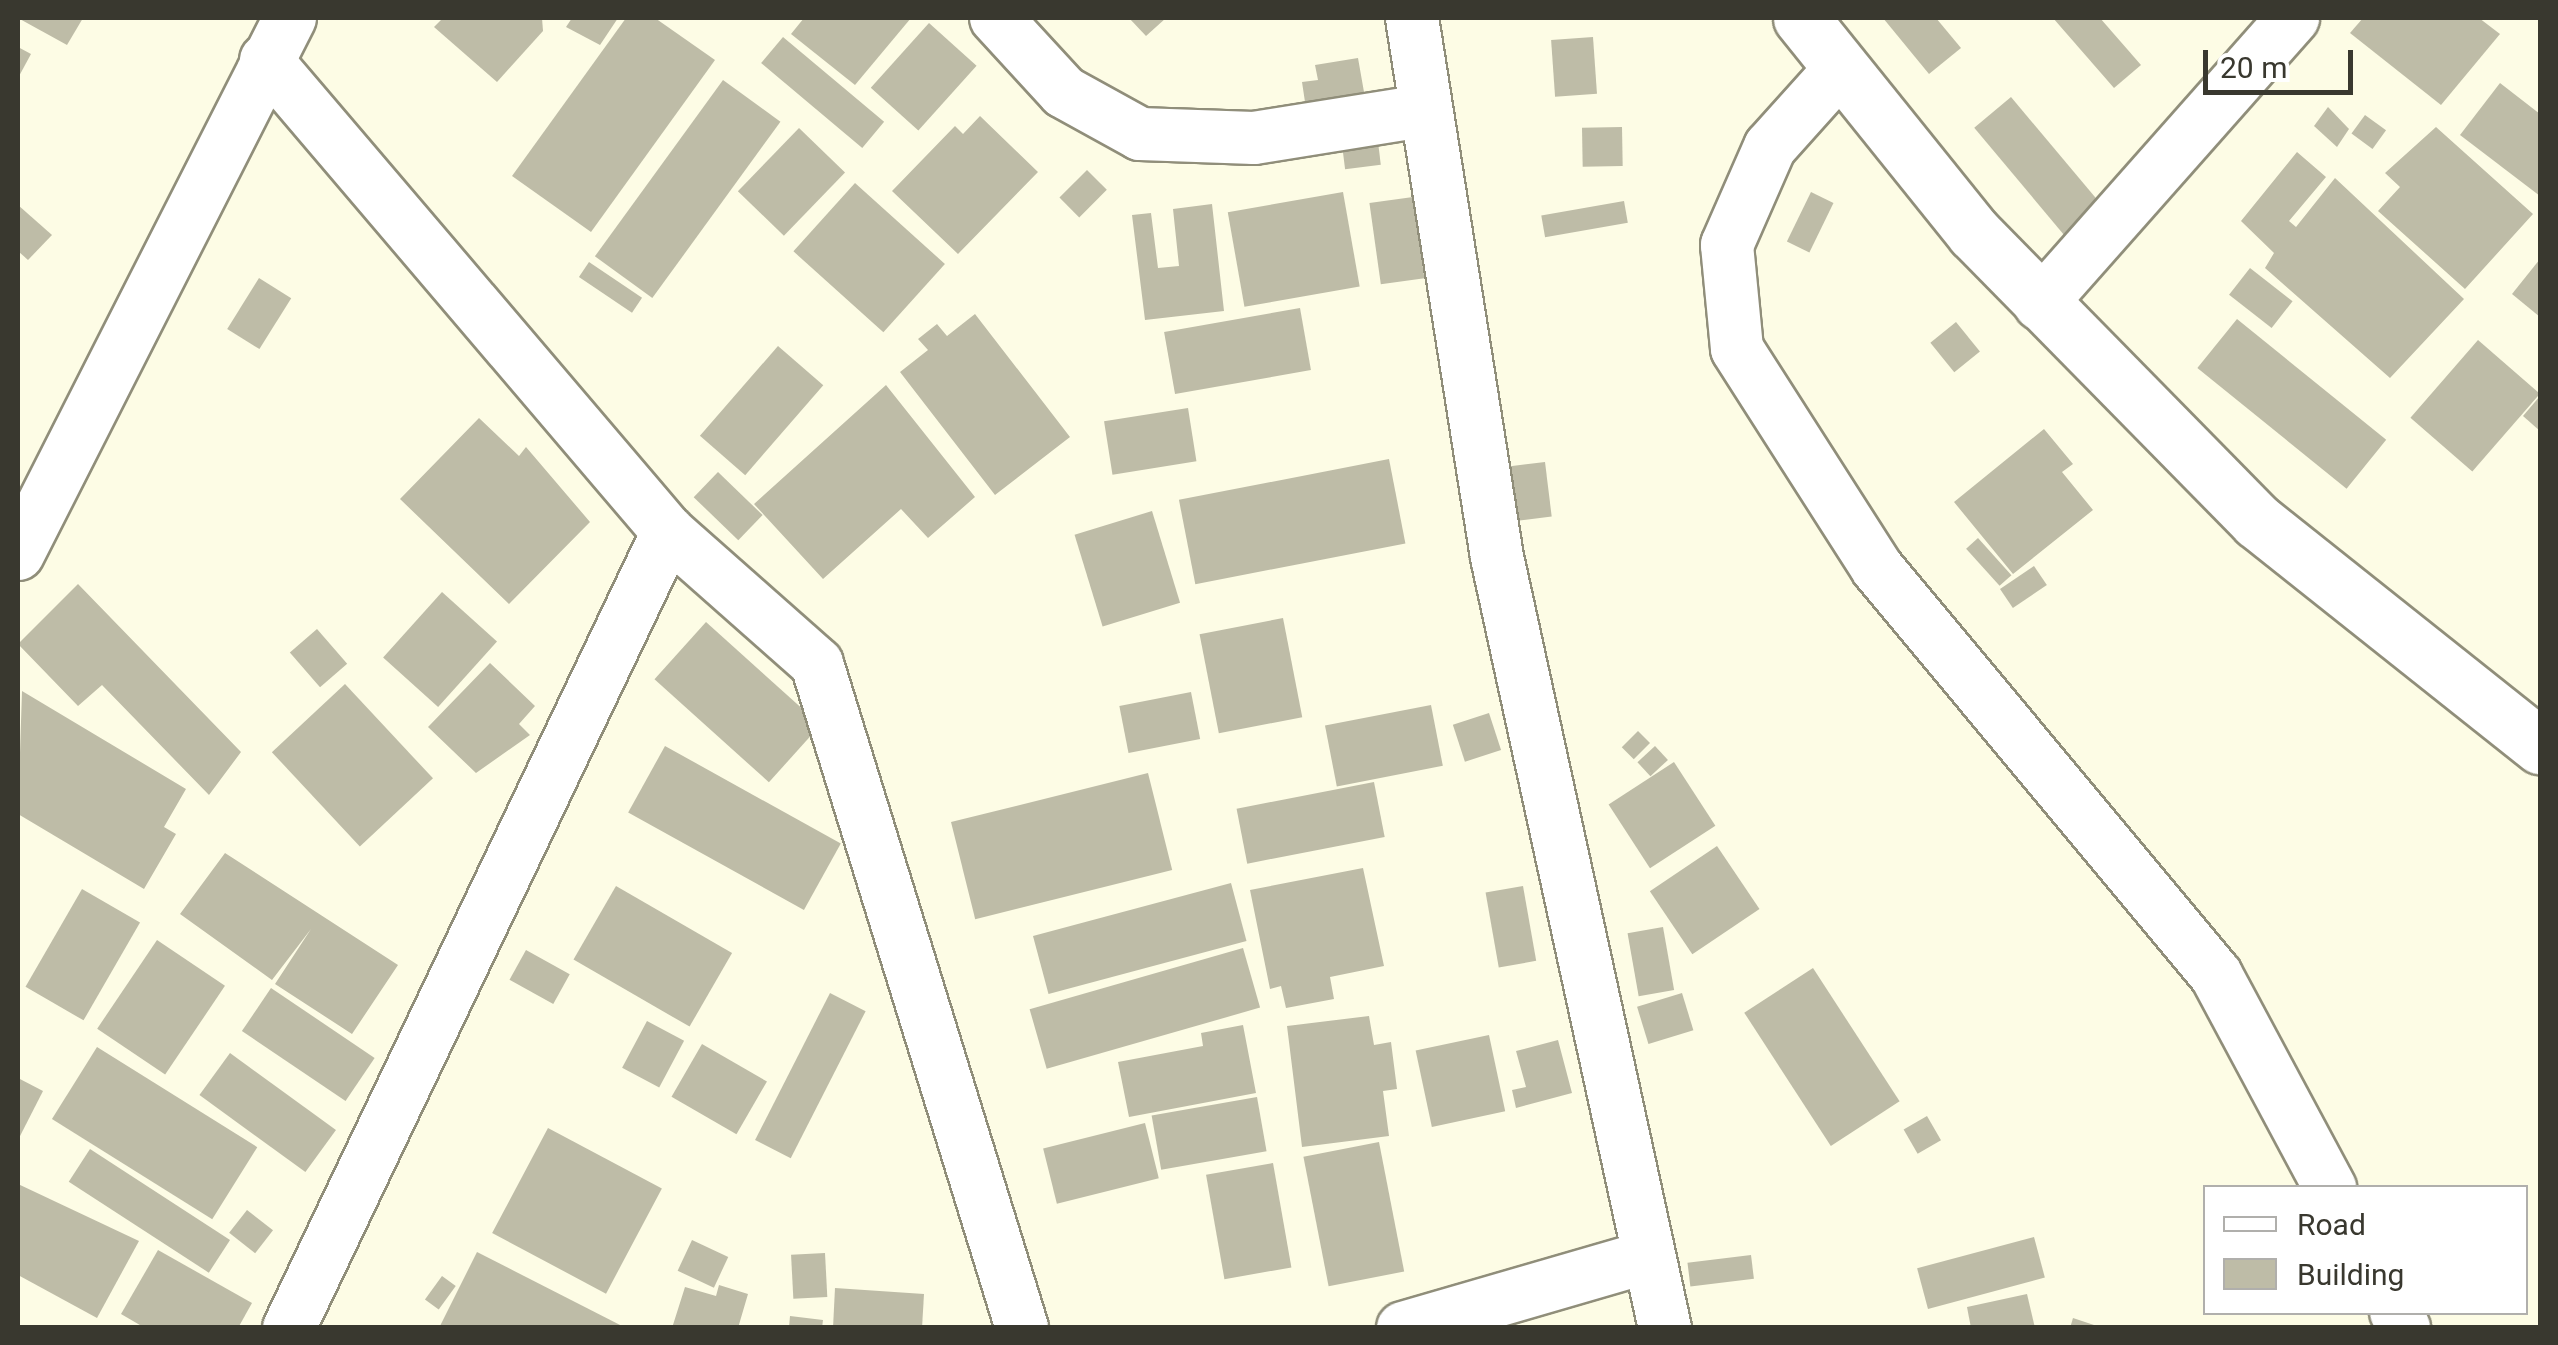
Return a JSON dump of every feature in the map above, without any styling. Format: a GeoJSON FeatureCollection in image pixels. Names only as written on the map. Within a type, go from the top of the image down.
{"type":"FeatureCollection","features":[{"type":"Feature","properties":{"kind":"street"},"geometry":{"type":"LineString","coordinates":[[996,18],[1064,92],[1140,134],[1254,138],[1422,111]]}},
{"type":"Feature","properties":{"kind":"street"},"geometry":{"type":"LineString","coordinates":[[1412,18],[1422,111],[1497,557],[1665,1328]]}},
{"type":"Feature","properties":{"kind":"street"},"geometry":{"type":"LineString","coordinates":[[1801,18],[2040,304],[2257,521],[2540,746]]}},
{"type":"Feature","properties":{"kind":"street"},"geometry":{"type":"LineString","coordinates":[[2040,304],[2293,18]]}},
{"type":"Feature","properties":{"kind":"street"},"geometry":{"type":"LineString","coordinates":[[18,554],[278,39],[668,532],[817,664],[1022,1328]]}},
{"type":"Feature","properties":{"kind":"street"},"geometry":{"type":"LineString","coordinates":[[1842,68],[1770,147],[1727,245],[1737,349],[1876,568],[2216,976],[2328,1185]]}},
{"type":"Feature","properties":{"kind":"street"},"geometry":{"type":"LineString","coordinates":[[290,1328],[668,532]]}},
{"type":"Feature","properties":{"kind":"street"},"geometry":{"type":"LineString","coordinates":[[1404,1328],[1648,1257]]}},
{"type":"Feature","properties":{"kind":"building"},"geometry":{"type":"Polygon","coordinates":[[[18,18],[83,18],[67,45],[18,18]]]}},
{"type":"Feature","properties":{"kind":"building"},"geometry":{"type":"Polygon","coordinates":[[[443,18],[542,18],[543,31],[497,82],[434,27],[443,18]]]}},
{"type":"Feature","properties":{"kind":"building"},"geometry":{"type":"Polygon","coordinates":[[[572,18],[618,18],[600,45],[566,27],[572,18]]]}},
{"type":"Feature","properties":{"kind":"building"},"geometry":{"type":"Polygon","coordinates":[[[626,18],[655,18],[715,60],[591,232],[512,176],[626,18]]]}},
{"type":"Feature","properties":{"kind":"building"},"geometry":{"type":"Polygon","coordinates":[[[804,18],[911,18],[855,85],[791,34],[804,18]]]}},
{"type":"Feature","properties":{"kind":"building"},"geometry":{"type":"Polygon","coordinates":[[[1129,18],[1166,18],[1146,36],[1129,18]]]}},
{"type":"Feature","properties":{"kind":"building"},"geometry":{"type":"Polygon","coordinates":[[[1883,18],[1936,18],[1961,48],[1929,74],[1883,18]]]}},
{"type":"Feature","properties":{"kind":"building"},"geometry":{"type":"Polygon","coordinates":[[[2053,18],[2100,18],[2141,65],[2114,88],[2053,18]]]}},
{"type":"Feature","properties":{"kind":"building"},"geometry":{"type":"Polygon","coordinates":[[[2363,18],[2479,18],[2500,34],[2441,105],[2350,33],[2363,18]]]}},
{"type":"Feature","properties":{"kind":"building"},"geometry":{"type":"Polygon","coordinates":[[[929,23],[977,66],[918,130],[871,88],[929,23]]]}},
{"type":"Feature","properties":{"kind":"building"},"geometry":{"type":"Polygon","coordinates":[[[783,37],[884,122],[862,148],[761,63],[783,37]]]}},
{"type":"Feature","properties":{"kind":"building"},"geometry":{"type":"Polygon","coordinates":[[[1593,37],[1597,94],[1555,97],[1551,40],[1593,37]]]}},
{"type":"Feature","properties":{"kind":"building"},"geometry":{"type":"Polygon","coordinates":[[[18,47],[31,54],[18,78],[18,47]]]}},
{"type":"Feature","properties":{"kind":"building"},"geometry":{"type":"Polygon","coordinates":[[[1358,58],[1364,92],[1305,102],[1302,82],[1318,80],[1315,65],[1358,58]]]}},
{"type":"Feature","properties":{"kind":"building"},"geometry":{"type":"Polygon","coordinates":[[[723,80],[780,122],[652,298],[595,256],[723,80]]]}},
{"type":"Feature","properties":{"kind":"building"},"geometry":{"type":"Polygon","coordinates":[[[2500,83],[2540,114],[2540,196],[2460,135],[2500,83]]]}},
{"type":"Feature","properties":{"kind":"building"},"geometry":{"type":"Polygon","coordinates":[[[2011,97],[2103,207],[2066,237],[1974,128],[2011,97]]]}},
{"type":"Feature","properties":{"kind":"building"},"geometry":{"type":"Polygon","coordinates":[[[2328,107],[2349,129],[2337,147],[2314,126],[2328,107]]]}},
{"type":"Feature","properties":{"kind":"building"},"geometry":{"type":"Polygon","coordinates":[[[2365,115],[2386,130],[2373,149],[2351,134],[2365,115]]]}},
{"type":"Feature","properties":{"kind":"building"},"geometry":{"type":"Polygon","coordinates":[[[980,116],[1038,172],[958,254],[892,191],[955,126],[963,134],[980,116]]]}},
{"type":"Feature","properties":{"kind":"building"},"geometry":{"type":"Polygon","coordinates":[[[1622,127],[1623,166],[1583,167],[1582,128],[1622,127]]]}},
{"type":"Feature","properties":{"kind":"building"},"geometry":{"type":"Polygon","coordinates":[[[2436,127],[2533,214],[2465,289],[2378,211],[2400,187],[2385,173],[2436,127]]]}},
{"type":"Feature","properties":{"kind":"building"},"geometry":{"type":"Polygon","coordinates":[[[799,128],[845,172],[784,236],[738,191],[799,128]]]}},
{"type":"Feature","properties":{"kind":"building"},"geometry":{"type":"Polygon","coordinates":[[[1378,142],[1381,165],[1345,169],[1342,146],[1378,142]]]}},
{"type":"Feature","properties":{"kind":"building"},"geometry":{"type":"Polygon","coordinates":[[[2297,152],[2326,177],[2289,221],[2296,227],[2335,178],[2464,299],[2390,378],[2265,268],[2274,253],[2241,221],[2297,152]]]}},
{"type":"Feature","properties":{"kind":"building"},"geometry":{"type":"Polygon","coordinates":[[[1087,170],[1107,190],[1079,217],[1059,198],[1087,170]]]}},
{"type":"Feature","properties":{"kind":"building"},"geometry":{"type":"Polygon","coordinates":[[[855,183],[945,264],[883,332],[793,251],[855,183]]]}},
{"type":"Feature","properties":{"kind":"building"},"geometry":{"type":"Polygon","coordinates":[[[1343,192],[1360,287],[1244,307],[1228,212],[1343,192]]]}},
{"type":"Feature","properties":{"kind":"building"},"geometry":{"type":"Polygon","coordinates":[[[1811,192],[1833,203],[1809,252],[1787,241],[1811,192]]]}},
{"type":"Feature","properties":{"kind":"building"},"geometry":{"type":"Polygon","coordinates":[[[1413,197],[1424,278],[1381,284],[1369,203],[1413,197]]]}},
{"type":"Feature","properties":{"kind":"building"},"geometry":{"type":"Polygon","coordinates":[[[1624,201],[1628,223],[1545,237],[1541,216],[1624,201]]]}},
{"type":"Feature","properties":{"kind":"building"},"geometry":{"type":"Polygon","coordinates":[[[1212,204],[1224,311],[1145,320],[1132,215],[1151,213],[1158,268],[1179,266],[1173,209],[1212,204]]]}},
{"type":"Feature","properties":{"kind":"building"},"geometry":{"type":"Polygon","coordinates":[[[18,205],[52,235],[28,260],[18,251],[18,205]]]}},
{"type":"Feature","properties":{"kind":"building"},"geometry":{"type":"Polygon","coordinates":[[[2540,259],[2540,317],[2512,294],[2540,259]]]}},
{"type":"Feature","properties":{"kind":"building"},"geometry":{"type":"Polygon","coordinates":[[[589,262],[642,298],[632,313],[579,277],[589,262]]]}},
{"type":"Feature","properties":{"kind":"building"},"geometry":{"type":"Polygon","coordinates":[[[2250,268],[2293,301],[2272,328],[2229,295],[2250,268]]]}},
{"type":"Feature","properties":{"kind":"building"},"geometry":{"type":"Polygon","coordinates":[[[259,278],[291,298],[259,349],[227,329],[259,278]]]}},
{"type":"Feature","properties":{"kind":"building"},"geometry":{"type":"Polygon","coordinates":[[[1300,308],[1311,370],[1175,394],[1164,332],[1300,308]]]}},
{"type":"Feature","properties":{"kind":"building"},"geometry":{"type":"Polygon","coordinates":[[[975,314],[1070,437],[995,495],[900,372],[928,350],[918,339],[937,324],[947,336],[975,314]]]}},
{"type":"Feature","properties":{"kind":"building"},"geometry":{"type":"Polygon","coordinates":[[[2237,319],[2386,440],[2347,489],[2197,368],[2237,319]]]}},
{"type":"Feature","properties":{"kind":"building"},"geometry":{"type":"Polygon","coordinates":[[[1956,322],[1980,352],[1954,372],[1930,343],[1956,322]]]}},
{"type":"Feature","properties":{"kind":"building"},"geometry":{"type":"Polygon","coordinates":[[[2478,340],[2540,394],[2472,472],[2410,418],[2478,340]]]}},
{"type":"Feature","properties":{"kind":"building"},"geometry":{"type":"Polygon","coordinates":[[[778,346],[823,385],[745,475],[700,436],[778,346]]]}},
{"type":"Feature","properties":{"kind":"building"},"geometry":{"type":"Polygon","coordinates":[[[886,385],[975,497],[928,538],[901,509],[823,579],[754,504],[886,385]]]}},
{"type":"Feature","properties":{"kind":"building"},"geometry":{"type":"Polygon","coordinates":[[[2540,396],[2540,431],[2523,416],[2540,396]]]}},
{"type":"Feature","properties":{"kind":"building"},"geometry":{"type":"Polygon","coordinates":[[[1188,408],[1196,461],[1112,475],[1104,421],[1188,408]]]}},
{"type":"Feature","properties":{"kind":"building"},"geometry":{"type":"Polygon","coordinates":[[[479,418],[519,456],[526,447],[590,522],[509,604],[400,499],[479,418]]]}},
{"type":"Feature","properties":{"kind":"building"},"geometry":{"type":"Polygon","coordinates":[[[2044,429],[2073,464],[2062,472],[2093,510],[2013,574],[1954,502],[2044,429]]]}},
{"type":"Feature","properties":{"kind":"building"},"geometry":{"type":"Polygon","coordinates":[[[1389,459],[1405,543],[1195,584],[1179,500],[1389,459]]]}},
{"type":"Feature","properties":{"kind":"building"},"geometry":{"type":"Polygon","coordinates":[[[1545,462],[1552,517],[1513,521],[1506,467],[1545,462]]]}},
{"type":"Feature","properties":{"kind":"building"},"geometry":{"type":"Polygon","coordinates":[[[718,472],[763,515],[738,540],[694,497],[718,472]]]}},
{"type":"Feature","properties":{"kind":"building"},"geometry":{"type":"Polygon","coordinates":[[[1152,511],[1180,603],[1103,626],[1075,535],[1152,511]]]}},
{"type":"Feature","properties":{"kind":"building"},"geometry":{"type":"Polygon","coordinates":[[[1978,538],[2011,575],[2000,586],[1966,549],[1978,538]]]}},
{"type":"Feature","properties":{"kind":"building"},"geometry":{"type":"Polygon","coordinates":[[[2034,566],[2047,585],[2013,608],[2000,589],[2034,566]]]}},
{"type":"Feature","properties":{"kind":"building"},"geometry":{"type":"Polygon","coordinates":[[[78,584],[241,752],[209,795],[102,685],[78,706],[18,644],[78,584]]]}},
{"type":"Feature","properties":{"kind":"building"},"geometry":{"type":"Polygon","coordinates":[[[442,592],[497,642],[438,707],[383,657],[442,592]]]}},
{"type":"Feature","properties":{"kind":"building"},"geometry":{"type":"Polygon","coordinates":[[[1283,618],[1302,717],[1219,733],[1200,634],[1283,618]]]}},
{"type":"Feature","properties":{"kind":"building"},"geometry":{"type":"Polygon","coordinates":[[[706,622],[820,725],[769,782],[654,679],[706,622]]]}},
{"type":"Feature","properties":{"kind":"building"},"geometry":{"type":"Polygon","coordinates":[[[317,629],[347,664],[320,687],[290,653],[317,629]]]}},
{"type":"Feature","properties":{"kind":"building"},"geometry":{"type":"Polygon","coordinates":[[[490,663],[535,706],[519,724],[530,735],[476,773],[428,727],[490,663]]]}},
{"type":"Feature","properties":{"kind":"building"},"geometry":{"type":"Polygon","coordinates":[[[345,684],[433,778],[360,847],[272,752],[345,684]]]}},
{"type":"Feature","properties":{"kind":"building"},"geometry":{"type":"Polygon","coordinates":[[[22,691],[186,789],[164,827],[176,834],[144,889],[18,814],[22,691]]]}},
{"type":"Feature","properties":{"kind":"building"},"geometry":{"type":"Polygon","coordinates":[[[1191,692],[1200,739],[1129,753],[1119,706],[1191,692]]]}},
{"type":"Feature","properties":{"kind":"building"},"geometry":{"type":"Polygon","coordinates":[[[1431,705],[1443,766],[1337,786],[1325,726],[1431,705]]]}},
{"type":"Feature","properties":{"kind":"building"},"geometry":{"type":"Polygon","coordinates":[[[1489,713],[1501,750],[1465,762],[1453,725],[1489,713]]]}},
{"type":"Feature","properties":{"kind":"building"},"geometry":{"type":"Polygon","coordinates":[[[1638,731],[1650,743],[1634,759],[1622,747],[1638,731]]]}},
{"type":"Feature","properties":{"kind":"building"},"geometry":{"type":"Polygon","coordinates":[[[665,746],[841,843],[804,910],[628,812],[665,746]]]}},
{"type":"Feature","properties":{"kind":"building"},"geometry":{"type":"Polygon","coordinates":[[[1655,746],[1668,760],[1650,776],[1637,762],[1655,746]]]}},
{"type":"Feature","properties":{"kind":"building"},"geometry":{"type":"Polygon","coordinates":[[[1674,762],[1715,826],[1650,868],[1609,804],[1674,762]]]}},
{"type":"Feature","properties":{"kind":"building"},"geometry":{"type":"Polygon","coordinates":[[[1148,773],[1172,870],[975,919],[951,822],[1148,773]]]}},
{"type":"Feature","properties":{"kind":"building"},"geometry":{"type":"Polygon","coordinates":[[[1374,782],[1385,837],[1247,864],[1237,809],[1374,782]]]}},
{"type":"Feature","properties":{"kind":"building"},"geometry":{"type":"Polygon","coordinates":[[[1717,846],[1759,909],[1692,954],[1650,891],[1717,846]]]}},
{"type":"Feature","properties":{"kind":"building"},"geometry":{"type":"Polygon","coordinates":[[[225,853],[398,965],[352,1034],[275,984],[311,929],[272,980],[180,914],[225,853]]]}},
{"type":"Feature","properties":{"kind":"building"},"geometry":{"type":"Polygon","coordinates":[[[1363,868],[1384,966],[1330,977],[1334,999],[1286,1008],[1281,986],[1270,989],[1250,890],[1363,868]]]}},
{"type":"Feature","properties":{"kind":"building"},"geometry":{"type":"Polygon","coordinates":[[[1231,883],[1247,941],[1049,994],[1033,936],[1231,883]]]}},
{"type":"Feature","properties":{"kind":"building"},"geometry":{"type":"Polygon","coordinates":[[[616,886],[732,953],[690,1027],[574,960],[616,886]]]}},
{"type":"Feature","properties":{"kind":"building"},"geometry":{"type":"Polygon","coordinates":[[[1523,886],[1536,961],[1499,967],[1486,893],[1523,886]]]}},
{"type":"Feature","properties":{"kind":"building"},"geometry":{"type":"Polygon","coordinates":[[[82,889],[140,922],[84,1020],[26,987],[82,889]]]}},
{"type":"Feature","properties":{"kind":"building"},"geometry":{"type":"Polygon","coordinates":[[[1663,927],[1674,990],[1639,996],[1628,933],[1663,927]]]}},
{"type":"Feature","properties":{"kind":"building"},"geometry":{"type":"Polygon","coordinates":[[[157,940],[225,986],[165,1075],[97,1029],[157,940]]]}},
{"type":"Feature","properties":{"kind":"building"},"geometry":{"type":"Polygon","coordinates":[[[1243,948],[1260,1008],[1047,1069],[1030,1009],[1243,948]]]}},
{"type":"Feature","properties":{"kind":"building"},"geometry":{"type":"Polygon","coordinates":[[[526,950],[570,974],[553,1004],[510,980],[526,950]]]}},
{"type":"Feature","properties":{"kind":"building"},"geometry":{"type":"Polygon","coordinates":[[[1813,968],[1900,1101],[1831,1146],[1744,1013],[1813,968]]]}},
{"type":"Feature","properties":{"kind":"building"},"geometry":{"type":"Polygon","coordinates":[[[271,988],[375,1058],[346,1101],[242,1031],[271,988]]]}},
{"type":"Feature","properties":{"kind":"building"},"geometry":{"type":"Polygon","coordinates":[[[830,993],[866,1011],[791,1158],[755,1140],[830,993]]]}},
{"type":"Feature","properties":{"kind":"building"},"geometry":{"type":"Polygon","coordinates":[[[1682,993],[1693,1030],[1648,1044],[1637,1007],[1682,993]]]}},
{"type":"Feature","properties":{"kind":"building"},"geometry":{"type":"Polygon","coordinates":[[[1369,1016],[1374,1045],[1391,1042],[1397,1089],[1383,1091],[1389,1136],[1302,1147],[1287,1026],[1369,1016]]]}},
{"type":"Feature","properties":{"kind":"building"},"geometry":{"type":"Polygon","coordinates":[[[647,1021],[684,1041],[659,1088],[622,1068],[647,1021]]]}},
{"type":"Feature","properties":{"kind":"building"},"geometry":{"type":"Polygon","coordinates":[[[1243,1025],[1256,1093],[1129,1117],[1118,1062],[1203,1046],[1201,1033],[1243,1025]]]}},
{"type":"Feature","properties":{"kind":"building"},"geometry":{"type":"Polygon","coordinates":[[[1489,1035],[1505,1111],[1432,1127],[1416,1051],[1489,1035]]]}},
{"type":"Feature","properties":{"kind":"building"},"geometry":{"type":"Polygon","coordinates":[[[1558,1040],[1572,1093],[1516,1108],[1512,1090],[1526,1087],[1516,1051],[1558,1040]]]}},
{"type":"Feature","properties":{"kind":"building"},"geometry":{"type":"Polygon","coordinates":[[[702,1044],[767,1082],[736,1134],[672,1097],[702,1044]]]}},
{"type":"Feature","properties":{"kind":"building"},"geometry":{"type":"Polygon","coordinates":[[[97,1047],[257,1147],[212,1219],[52,1119],[97,1047]]]}},
{"type":"Feature","properties":{"kind":"building"},"geometry":{"type":"Polygon","coordinates":[[[230,1053],[336,1130],[305,1172],[199,1095],[230,1053]]]}},
{"type":"Feature","properties":{"kind":"building"},"geometry":{"type":"Polygon","coordinates":[[[18,1078],[43,1091],[18,1140],[18,1078]]]}},
{"type":"Feature","properties":{"kind":"building"},"geometry":{"type":"Polygon","coordinates":[[[1257,1097],[1267,1151],[1161,1170],[1152,1116],[1257,1097]]]}},
{"type":"Feature","properties":{"kind":"building"},"geometry":{"type":"Polygon","coordinates":[[[1927,1116],[1941,1140],[1918,1154],[1904,1130],[1927,1116]]]}},
{"type":"Feature","properties":{"kind":"building"},"geometry":{"type":"Polygon","coordinates":[[[1145,1123],[1159,1178],[1057,1204],[1043,1148],[1145,1123]]]}},
{"type":"Feature","properties":{"kind":"building"},"geometry":{"type":"Polygon","coordinates":[[[548,1128],[662,1189],[606,1294],[492,1233],[548,1128]]]}},
{"type":"Feature","properties":{"kind":"building"},"geometry":{"type":"Polygon","coordinates":[[[1379,1142],[1404,1272],[1329,1286],[1303,1157],[1379,1142]]]}},
{"type":"Feature","properties":{"kind":"building"},"geometry":{"type":"Polygon","coordinates":[[[90,1149],[230,1240],[209,1273],[69,1182],[90,1149]]]}},
{"type":"Feature","properties":{"kind":"building"},"geometry":{"type":"Polygon","coordinates":[[[1273,1163],[1291,1267],[1224,1279],[1206,1175],[1273,1163]]]}},
{"type":"Feature","properties":{"kind":"building"},"geometry":{"type":"Polygon","coordinates":[[[18,1184],[139,1241],[97,1318],[18,1275],[18,1184]]]}},
{"type":"Feature","properties":{"kind":"building"},"geometry":{"type":"Polygon","coordinates":[[[247,1210],[273,1230],[255,1253],[229,1233],[247,1210]]]}},
{"type":"Feature","properties":{"kind":"building"},"geometry":{"type":"Polygon","coordinates":[[[2034,1237],[2045,1278],[1928,1309],[1917,1268],[2034,1237]]]}},
{"type":"Feature","properties":{"kind":"building"},"geometry":{"type":"Polygon","coordinates":[[[692,1240],[728,1257],[714,1288],[678,1271],[692,1240]]]}},
{"type":"Feature","properties":{"kind":"building"},"geometry":{"type":"Polygon","coordinates":[[[158,1250],[252,1303],[238,1328],[145,1328],[121,1314],[158,1250]]]}},
{"type":"Feature","properties":{"kind":"building"},"geometry":{"type":"Polygon","coordinates":[[[477,1252],[626,1328],[439,1328],[477,1252]]]}},
{"type":"Feature","properties":{"kind":"building"},"geometry":{"type":"Polygon","coordinates":[[[825,1253],[827,1297],[793,1299],[791,1255],[825,1253]]]}},
{"type":"Feature","properties":{"kind":"building"},"geometry":{"type":"Polygon","coordinates":[[[1751,1255],[1754,1279],[1690,1287],[1687,1263],[1751,1255]]]}},
{"type":"Feature","properties":{"kind":"building"},"geometry":{"type":"Polygon","coordinates":[[[442,1276],[456,1286],[439,1309],[425,1299],[442,1276]]]}},
{"type":"Feature","properties":{"kind":"building"},"geometry":{"type":"Polygon","coordinates":[[[719,1285],[748,1294],[738,1328],[672,1328],[685,1287],[716,1296],[719,1285]]]}},
{"type":"Feature","properties":{"kind":"building"},"geometry":{"type":"Polygon","coordinates":[[[835,1288],[924,1294],[922,1328],[833,1328],[835,1288]]]}},
{"type":"Feature","properties":{"kind":"building"},"geometry":{"type":"Polygon","coordinates":[[[2027,1294],[2035,1328],[1971,1328],[1967,1307],[2027,1294]]]}},
{"type":"Feature","properties":{"kind":"building"},"geometry":{"type":"Polygon","coordinates":[[[790,1316],[823,1320],[822,1328],[789,1328],[790,1316]]]}},
{"type":"Feature","properties":{"kind":"building"},"geometry":{"type":"Polygon","coordinates":[[[2073,1318],[2100,1327],[2070,1328],[2073,1318]]]}}]}
